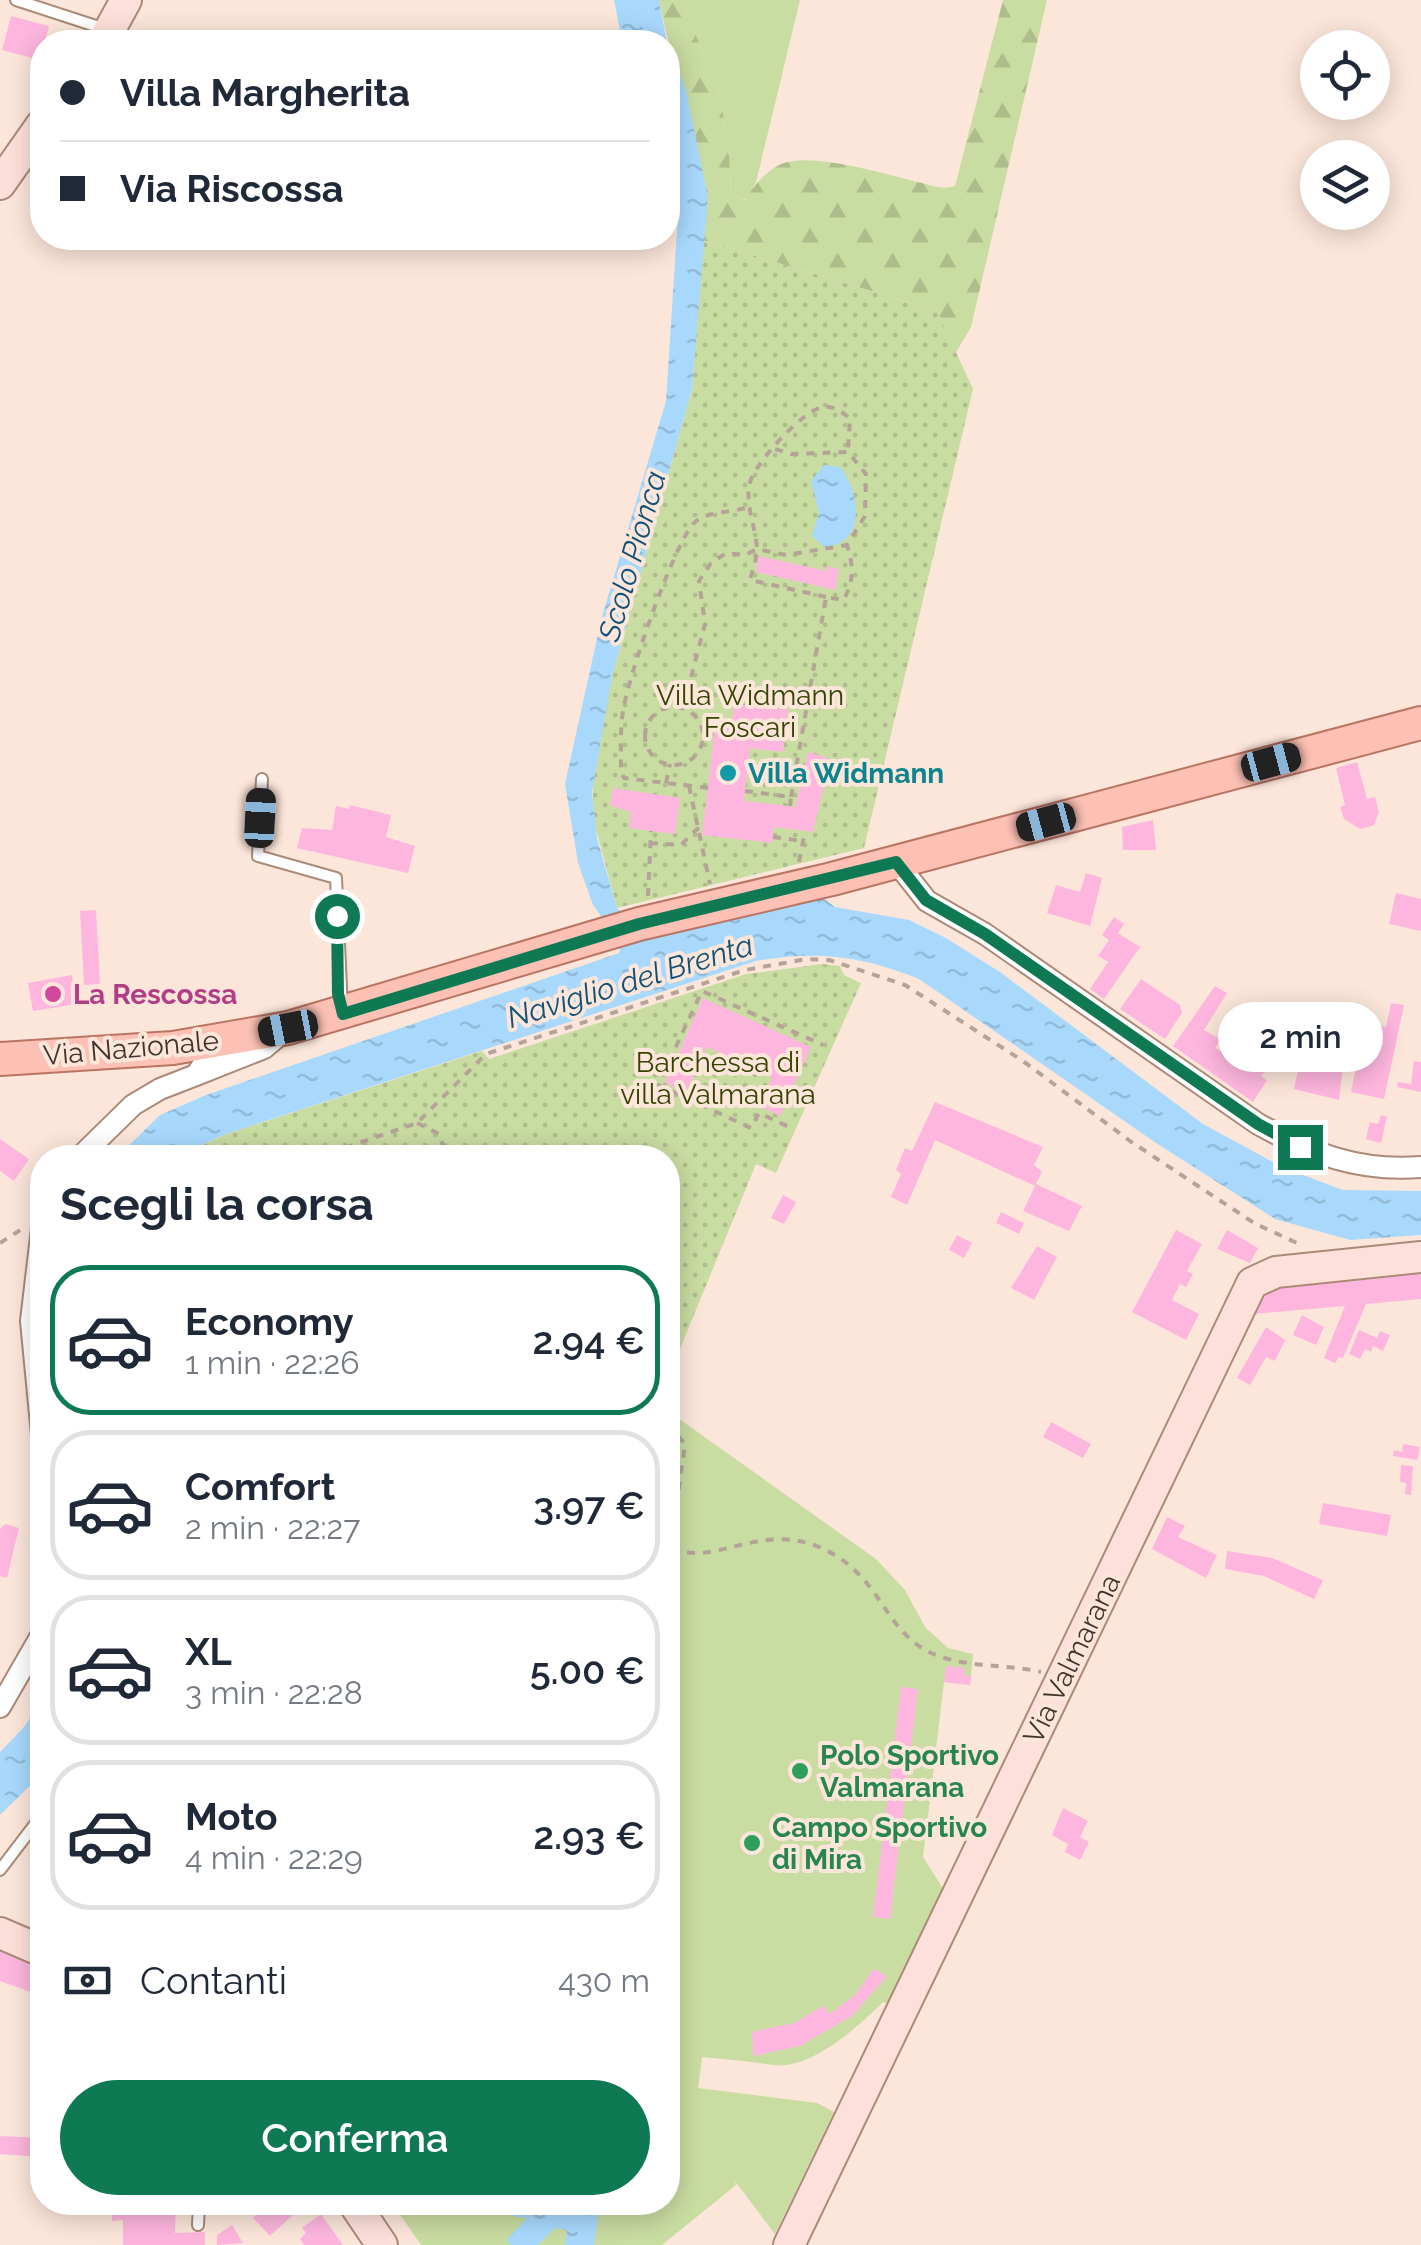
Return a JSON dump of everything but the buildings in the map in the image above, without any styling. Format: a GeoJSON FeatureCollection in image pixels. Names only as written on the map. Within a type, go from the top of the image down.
{"type":"FeatureCollection","features":[{"type":"Feature","properties":{"kind":"main road","name":"Via Nazionale"},"geometry":{"type":"LineString","coordinates":[[0,1058],[174,1048],[288,1028],[603,934],[643,913],[801,885],[896,862],[1421,722]]}},
{"type":"Feature","properties":{"kind":"street"},"geometry":{"type":"LineString","coordinates":[[110,30],[126,0]]}},
{"type":"Feature","properties":{"kind":"street"},"geometry":{"type":"LineString","coordinates":[[0,184],[30,141]]}},
{"type":"Feature","properties":{"kind":"street"},"geometry":{"type":"LineString","coordinates":[[896,862],[926,900],[985,934],[1258,1124],[1300,1147],[1353,1166],[1421,1167]]}},
{"type":"Feature","properties":{"kind":"street"},"geometry":{"type":"LineString","coordinates":[[92,1145],[133,1106],[160,1089],[264,1048],[288,1028]]}},
{"type":"Feature","properties":{"kind":"street"},"geometry":{"type":"LineString","coordinates":[[196,1075],[208,1057],[206,1044]]}},
{"type":"Feature","properties":{"kind":"street"},"geometry":{"type":"LineString","coordinates":[[160,1089],[174,1062],[174,1048]]}},
{"type":"Feature","properties":{"kind":"street","name":"Via Valmarana"},"geometry":{"type":"LineString","coordinates":[[789,2245],[1252,1283],[1276,1272],[1421,1256]]}},
{"type":"Feature","properties":{"kind":"street"},"geometry":{"type":"LineString","coordinates":[[0,1707],[30,1655]]}},
{"type":"Feature","properties":{"kind":"street"},"geometry":{"type":"LineString","coordinates":[[0,1933],[30,1946]]}},
{"type":"Feature","properties":{"kind":"street"},"geometry":{"type":"LineString","coordinates":[[362,2215],[382,2245]]}},
{"type":"Feature","properties":{"kind":"lane"},"geometry":{"type":"LineString","coordinates":[[16,0],[89,30]]}},
{"type":"Feature","properties":{"kind":"lane"},"geometry":{"type":"LineString","coordinates":[[262,779],[258,856],[336,878],[338,994],[343,1014]]}},
{"type":"Feature","properties":{"kind":"lane"},"geometry":{"type":"LineString","coordinates":[[0,1870],[30,1830]]}},
{"type":"Feature","properties":{"kind":"lane"},"geometry":{"type":"LineString","coordinates":[[198,2215],[198,2226]]}},
{"type":"Feature","properties":{"kind":"path"},"geometry":{"type":"LineString","coordinates":[[847,545],[854,565],[843,600],[750,580],[757,549],[749,484],[761,460],[806,414],[834,407],[852,423],[848,452]]}},
{"type":"Feature","properties":{"kind":"path"},"geometry":{"type":"LineString","coordinates":[[683,708],[706,624],[699,605],[700,581],[710,562],[726,553],[745,555],[757,549],[786,555],[847,545],[865,516],[869,493],[860,462],[848,452],[791,454],[774,449]]}},
{"type":"Feature","properties":{"kind":"path"},"geometry":{"type":"LineString","coordinates":[[708,788],[624,778],[620,772],[623,709],[678,549],[694,522],[709,514],[736,512],[750,506]]}},
{"type":"Feature","properties":{"kind":"path"},"geometry":{"type":"LineString","coordinates":[[790,806],[826,597]]}},
{"type":"Feature","properties":{"kind":"path"},"geometry":{"type":"LineString","coordinates":[[664,708],[683,708],[698,719],[701,747],[688,761],[670,764],[653,756],[646,729],[664,708]]}},
{"type":"Feature","properties":{"kind":"path"},"geometry":{"type":"LineString","coordinates":[[666,783],[670,764]]}},
{"type":"Feature","properties":{"kind":"path"},"geometry":{"type":"LineString","coordinates":[[689,786],[711,887]]}},
{"type":"Feature","properties":{"kind":"path"},"geometry":{"type":"LineString","coordinates":[[746,792],[792,796]]}},
{"type":"Feature","properties":{"kind":"path"},"geometry":{"type":"LineString","coordinates":[[650,843],[681,846],[700,829]]}},
{"type":"Feature","properties":{"kind":"path"},"geometry":{"type":"LineString","coordinates":[[786,838],[788,829]]}},
{"type":"Feature","properties":{"kind":"path"},"geometry":{"type":"LineString","coordinates":[[643,913],[650,830]]}},
{"type":"Feature","properties":{"kind":"path"},"geometry":{"type":"LineString","coordinates":[[801,885],[797,874],[805,831]]}},
{"type":"Feature","properties":{"kind":"path"},"geometry":{"type":"LineString","coordinates":[[773,837],[803,840]]}},
{"type":"Feature","properties":{"kind":"path"},"geometry":{"type":"LineString","coordinates":[[354,1145],[417,1123],[486,1054],[745,970],[807,958],[849,965],[905,984],[1023,1060],[1130,1141],[1254,1223],[1341,1264]]}},
{"type":"Feature","properties":{"kind":"path"},"geometry":{"type":"LineString","coordinates":[[787,1126],[759,1112],[752,1128],[658,1085],[702,991],[822,1046]]}},
{"type":"Feature","properties":{"kind":"path"},"geometry":{"type":"LineString","coordinates":[[417,1123],[439,1134],[442,1145]]}},
{"type":"Feature","properties":{"kind":"path"},"geometry":{"type":"LineString","coordinates":[[0,1243],[30,1230]]}},
{"type":"Feature","properties":{"kind":"path"},"geometry":{"type":"LineString","coordinates":[[680,1438],[685,1444],[680,1481]]}},
{"type":"Feature","properties":{"kind":"path"},"geometry":{"type":"LineString","coordinates":[[680,1550],[704,1554],[732,1543],[773,1538],[819,1547],[856,1570],[921,1647],[939,1656],[1019,1667],[1063,1679]]}},
{"type":"Feature","properties":{"kind":"green space"},"geometry":{"type":"Polygon","coordinates":[[[659,0],[682,0],[719,93],[729,146],[731,195],[745,200],[773,169],[798,161],[851,166],[944,187],[955,186],[1003,0],[1047,0],[971,327],[955,354],[937,311],[703,240],[702,178],[680,81],[680,30],[666,30],[659,0]]]}},
{"type":"Feature","properties":{"kind":"green space"},"geometry":{"type":"Polygon","coordinates":[[[682,0],[800,0],[756,182],[746,200],[731,195],[729,146],[719,93],[682,0]]]}},
{"type":"Feature","properties":{"kind":"green space","name":"Villa Widmann Foscari"},"geometry":{"type":"Polygon","coordinates":[[[703,240],[937,311],[973,389],[864,848],[617,908],[592,814],[594,765],[612,676],[692,389],[703,240]]]}},
{"type":"Feature","properties":{"kind":"green space","name":"Barchessa di villa Valmarana"},"geometry":{"type":"Polygon","coordinates":[[[822,964],[840,966],[844,975],[861,983],[776,1173],[756,1164],[680,1349],[680,1145],[203,1145],[482,1051],[489,1059],[746,974],[822,964]]]}},
{"type":"Feature","properties":{"kind":"green space","name":"Polo Sportivo Valmarana"},"geometry":{"type":"Polygon","coordinates":[[[680,1420],[876,1559],[905,1590],[925,1627],[948,1648],[973,1654],[970,1685],[944,1682],[923,1857],[947,1895],[889,2004],[883,2002],[818,2054],[788,2065],[702,2057],[698,2088],[817,2103],[834,2112],[775,2234],[734,2180],[736,2185],[662,2245],[421,2245],[400,2215],[680,2215],[680,1420]]]}},
{"type":"Feature","properties":{"kind":"water"},"geometry":{"type":"Polygon","coordinates":[[[614,0],[659,0],[665,30],[620,30],[614,0]]]}},
{"type":"Feature","properties":{"kind":"water"},"geometry":{"type":"Polygon","coordinates":[[[680,74],[708,197],[692,389],[612,676],[592,792],[597,838],[617,908],[648,936],[823,898],[835,907],[909,920],[1000,972],[1203,1124],[1282,1167],[1343,1190],[1421,1191],[1421,1235],[1350,1240],[1275,1219],[1156,1143],[919,979],[839,957],[756,961],[202,1145],[129,1145],[160,1115],[206,1095],[619,953],[621,944],[593,905],[578,863],[565,784],[601,620],[666,401],[676,250],[680,250],[680,74]]]}},
{"type":"Feature","properties":{"kind":"water"},"geometry":{"type":"Polygon","coordinates":[[[824,465],[840,467],[847,477],[856,515],[847,537],[824,547],[812,536],[819,513],[811,481],[824,465]]]}},
{"type":"Feature","properties":{"kind":"water"},"geometry":{"type":"Polygon","coordinates":[[[30,1718],[30,1786],[0,1815],[0,1752],[30,1718]]]}},
{"type":"Feature","properties":{"kind":"water"},"geometry":{"type":"Polygon","coordinates":[[[598,2215],[594,2245],[565,2245],[567,2230],[555,2228],[538,2245],[511,2245],[506,2240],[527,2218],[513,2216],[598,2215]]]}},
{"type":"Feature","properties":{"kind":"place","name":"Villa Widmann"},"geometry":{"type":"Point","coordinates":[728,773]}},
{"type":"Feature","properties":{"kind":"place","name":"La Rescossa"},"geometry":{"type":"Point","coordinates":[53,994]}},
{"type":"Feature","properties":{"kind":"place","name":"Polo Sportivo Valmarana"},"geometry":{"type":"Point","coordinates":[800,1771]}},
{"type":"Feature","properties":{"kind":"place","name":"Campo Sportivo di Mira"},"geometry":{"type":"Point","coordinates":[752,1843]}},
{"type":"Feature","properties":{"kind":"route"},"geometry":{"type":"LineString","coordinates":[[337,916],[338,994],[343,1014],[639,924],[896,862],[910,886],[926,900],[985,934],[1258,1124],[1300,1147]]}},
{"type":"Feature","properties":{"kind":"water label","name":"Scolo Pionca"},"geometry":{"type":"Point","coordinates":[632,556]}},
{"type":"Feature","properties":{"kind":"water label","name":"Naviglio del Brenta"},"geometry":{"type":"Point","coordinates":[630,981]}}]}
